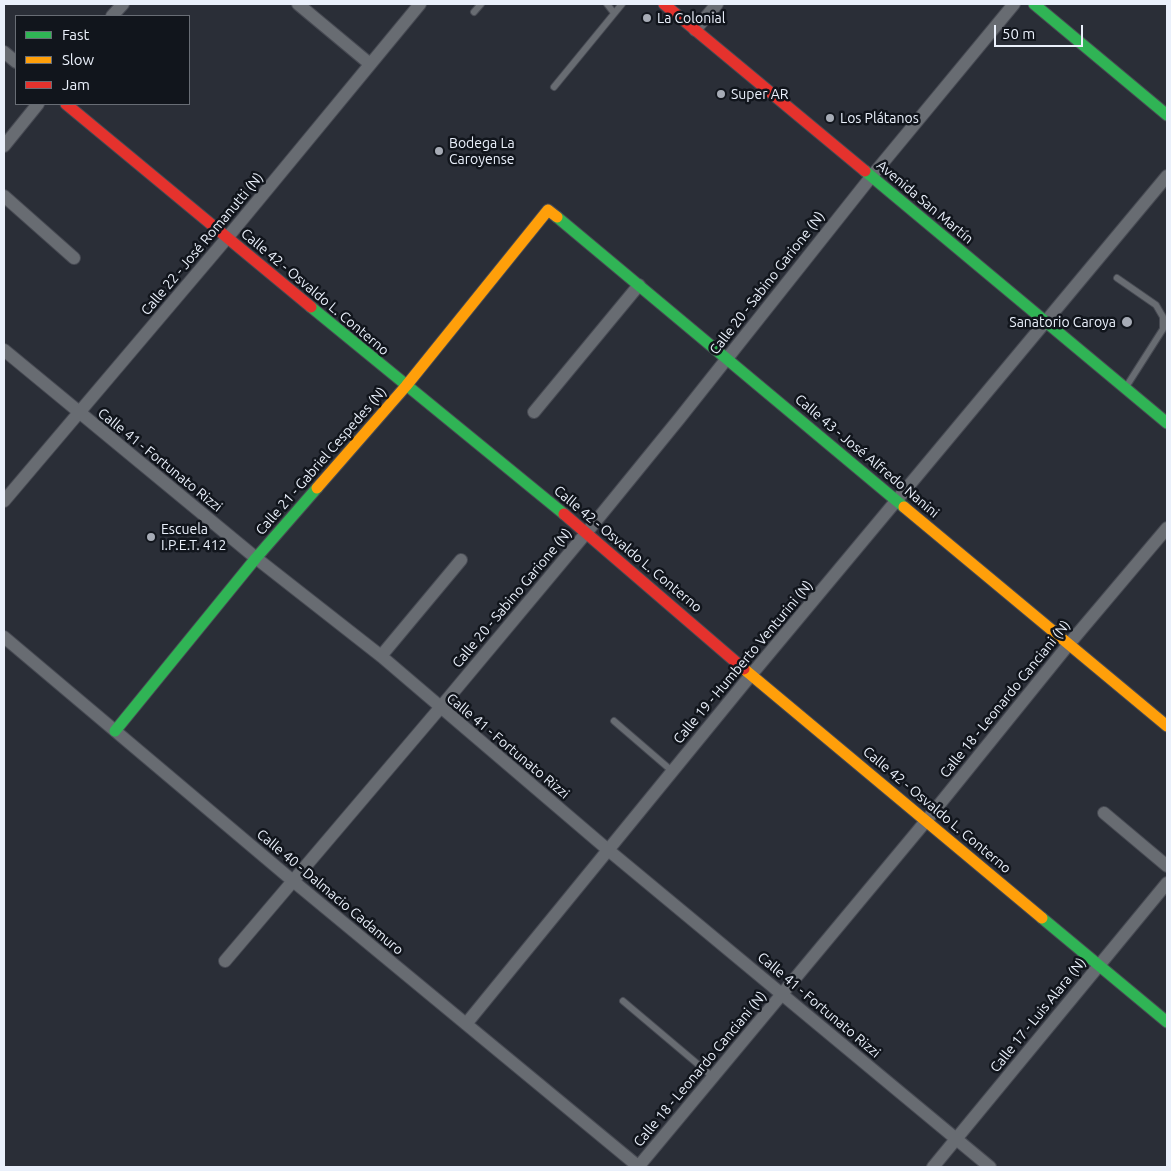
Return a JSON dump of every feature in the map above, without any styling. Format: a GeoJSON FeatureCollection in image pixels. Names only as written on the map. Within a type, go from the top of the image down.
{"type":"FeatureCollection","features":[{"type":"Feature","properties":{"kind":"street"},"geometry":{"type":"LineString","coordinates":[[113,15],[123,4]]}},
{"type":"Feature","properties":{"kind":"street"},"geometry":{"type":"LineString","coordinates":[[298,4],[370,64]]}},
{"type":"Feature","properties":{"kind":"street","name":"Calle 22 - José Romanutti (N)"},"geometry":{"type":"LineString","coordinates":[[4,501],[227,238],[420,4]]}},
{"type":"Feature","properties":{"kind":"street","name":"Avenida San Martín"},"geometry":{"type":"LineString","coordinates":[[664,4],[1167,423]]}},
{"type":"Feature","properties":{"kind":"street"},"geometry":{"type":"LineString","coordinates":[[696,30],[717,4]]}},
{"type":"Feature","properties":{"kind":"street","name":"Calle 20 - Sabino Garione (N)"},"geometry":{"type":"LineString","coordinates":[[225,961],[587,532],[871,177],[1014,4]]}},
{"type":"Feature","properties":{"kind":"street"},"geometry":{"type":"LineString","coordinates":[[1034,4],[1167,115]]}},
{"type":"Feature","properties":{"kind":"street"},"geometry":{"type":"LineString","coordinates":[[4,52],[15,61]]}},
{"type":"Feature","properties":{"kind":"street"},"geometry":{"type":"LineString","coordinates":[[4,146],[37,105]]}},
{"type":"Feature","properties":{"kind":"street","name":"Calle 42 - Osvaldo L. Conterno"},"geometry":{"type":"LineString","coordinates":[[67,105],[406,386],[587,532],[751,675],[1167,1022]]}},
{"type":"Feature","properties":{"kind":"street","name":"Calle 19 - Humberto Venturini (N)"},"geometry":{"type":"LineString","coordinates":[[466,1024],[607,849],[1167,176]]}},
{"type":"Feature","properties":{"kind":"street"},"geometry":{"type":"LineString","coordinates":[[4,196],[74,258]]}},
{"type":"Feature","properties":{"kind":"street","name":"Calle 43 - José Alfredo Nanini"},"geometry":{"type":"LineString","coordinates":[[548,210],[1167,724]]}},
{"type":"Feature","properties":{"kind":"street","name":"Calle 21 - Gabriel Cespedes (N)"},"geometry":{"type":"LineString","coordinates":[[115,731],[256,558],[406,386],[548,210]]}},
{"type":"Feature","properties":{"kind":"street"},"geometry":{"type":"LineString","coordinates":[[534,412],[639,285]]}},
{"type":"Feature","properties":{"kind":"street","name":"Calle 41 - Fortunato Rizzi"},"geometry":{"type":"LineString","coordinates":[[4,350],[256,558],[381,656],[607,849],[990,1167]]}},
{"type":"Feature","properties":{"kind":"street","name":"Calle 18 - Leonardo Canciani (N)"},"geometry":{"type":"LineString","coordinates":[[638,1167],[926,820],[1069,644],[1167,528]]}},
{"type":"Feature","properties":{"kind":"street"},"geometry":{"type":"LineString","coordinates":[[381,656],[461,560]]}},
{"type":"Feature","properties":{"kind":"street","name":"Calle 40 - Dalmacio Cadamuro"},"geometry":{"type":"LineString","coordinates":[[4,637],[293,881],[638,1167]]}},
{"type":"Feature","properties":{"kind":"street"},"geometry":{"type":"LineString","coordinates":[[1104,813],[1167,866]]}},
{"type":"Feature","properties":{"kind":"street","name":"Calle 17 - Luis Alara (N)"},"geometry":{"type":"LineString","coordinates":[[933,1167],[1167,883]]}},
{"type":"Feature","properties":{"kind":"lane"},"geometry":{"type":"LineString","coordinates":[[474,12],[481,4]]}},
{"type":"Feature","properties":{"kind":"lane"},"geometry":{"type":"LineString","coordinates":[[606,4],[614,13]]}},
{"type":"Feature","properties":{"kind":"lane"},"geometry":{"type":"LineString","coordinates":[[554,87],[622,4]]}},
{"type":"Feature","properties":{"kind":"lane"},"geometry":{"type":"LineString","coordinates":[[1117,278],[1156,305],[1163,317],[1163,329],[1125,388]]}},
{"type":"Feature","properties":{"kind":"lane"},"geometry":{"type":"LineString","coordinates":[[614,721],[672,771]]}},
{"type":"Feature","properties":{"kind":"lane"},"geometry":{"type":"LineString","coordinates":[[623,1001],[713,1076]]}},
{"type":"Feature","properties":{"kind":"traffic: fast"},"geometry":{"type":"LineString","coordinates":[[1034,4],[1167,115]]}},
{"type":"Feature","properties":{"kind":"traffic: fast"},"geometry":{"type":"LineString","coordinates":[[865,171],[1167,423]]}},
{"type":"Feature","properties":{"kind":"traffic: fast"},"geometry":{"type":"LineString","coordinates":[[557,217],[904,507]]}},
{"type":"Feature","properties":{"kind":"traffic: fast"},"geometry":{"type":"LineString","coordinates":[[311,307],[564,514]]}},
{"type":"Feature","properties":{"kind":"traffic: fast"},"geometry":{"type":"LineString","coordinates":[[115,731],[256,558],[317,488]]}},
{"type":"Feature","properties":{"kind":"traffic: fast"},"geometry":{"type":"LineString","coordinates":[[1042,918],[1167,1022]]}},
{"type":"Feature","properties":{"kind":"traffic: slow"},"geometry":{"type":"LineString","coordinates":[[317,488],[406,386],[548,210],[557,217]]}},
{"type":"Feature","properties":{"kind":"traffic: slow"},"geometry":{"type":"LineString","coordinates":[[904,507],[1167,726]]}},
{"type":"Feature","properties":{"kind":"traffic: slow"},"geometry":{"type":"LineString","coordinates":[[744,669],[1042,918]]}},
{"type":"Feature","properties":{"kind":"traffic: jam"},"geometry":{"type":"LineString","coordinates":[[664,4],[865,171]]}},
{"type":"Feature","properties":{"kind":"traffic: jam"},"geometry":{"type":"LineString","coordinates":[[67,105],[311,307]]}},
{"type":"Feature","properties":{"kind":"traffic: jam"},"geometry":{"type":"LineString","coordinates":[[564,514],[744,669]]}},
{"type":"Feature","properties":{"kind":"place","name":"La Colonial"},"geometry":{"type":"Point","coordinates":[647,18]}},
{"type":"Feature","properties":{"kind":"place","name":"Super AR"},"geometry":{"type":"Point","coordinates":[721,94]}},
{"type":"Feature","properties":{"kind":"place","name":"Los Plátanos"},"geometry":{"type":"Point","coordinates":[830,118]}},
{"type":"Feature","properties":{"kind":"place","name":"Bodega La Caroyense"},"geometry":{"type":"Point","coordinates":[439,151]}},
{"type":"Feature","properties":{"kind":"place","name":"Sanatorio Caroya"},"geometry":{"type":"Point","coordinates":[1127,322]}},
{"type":"Feature","properties":{"kind":"place","name":"Escuela I.P.E.T. 412"},"geometry":{"type":"Point","coordinates":[151,537]}}]}
